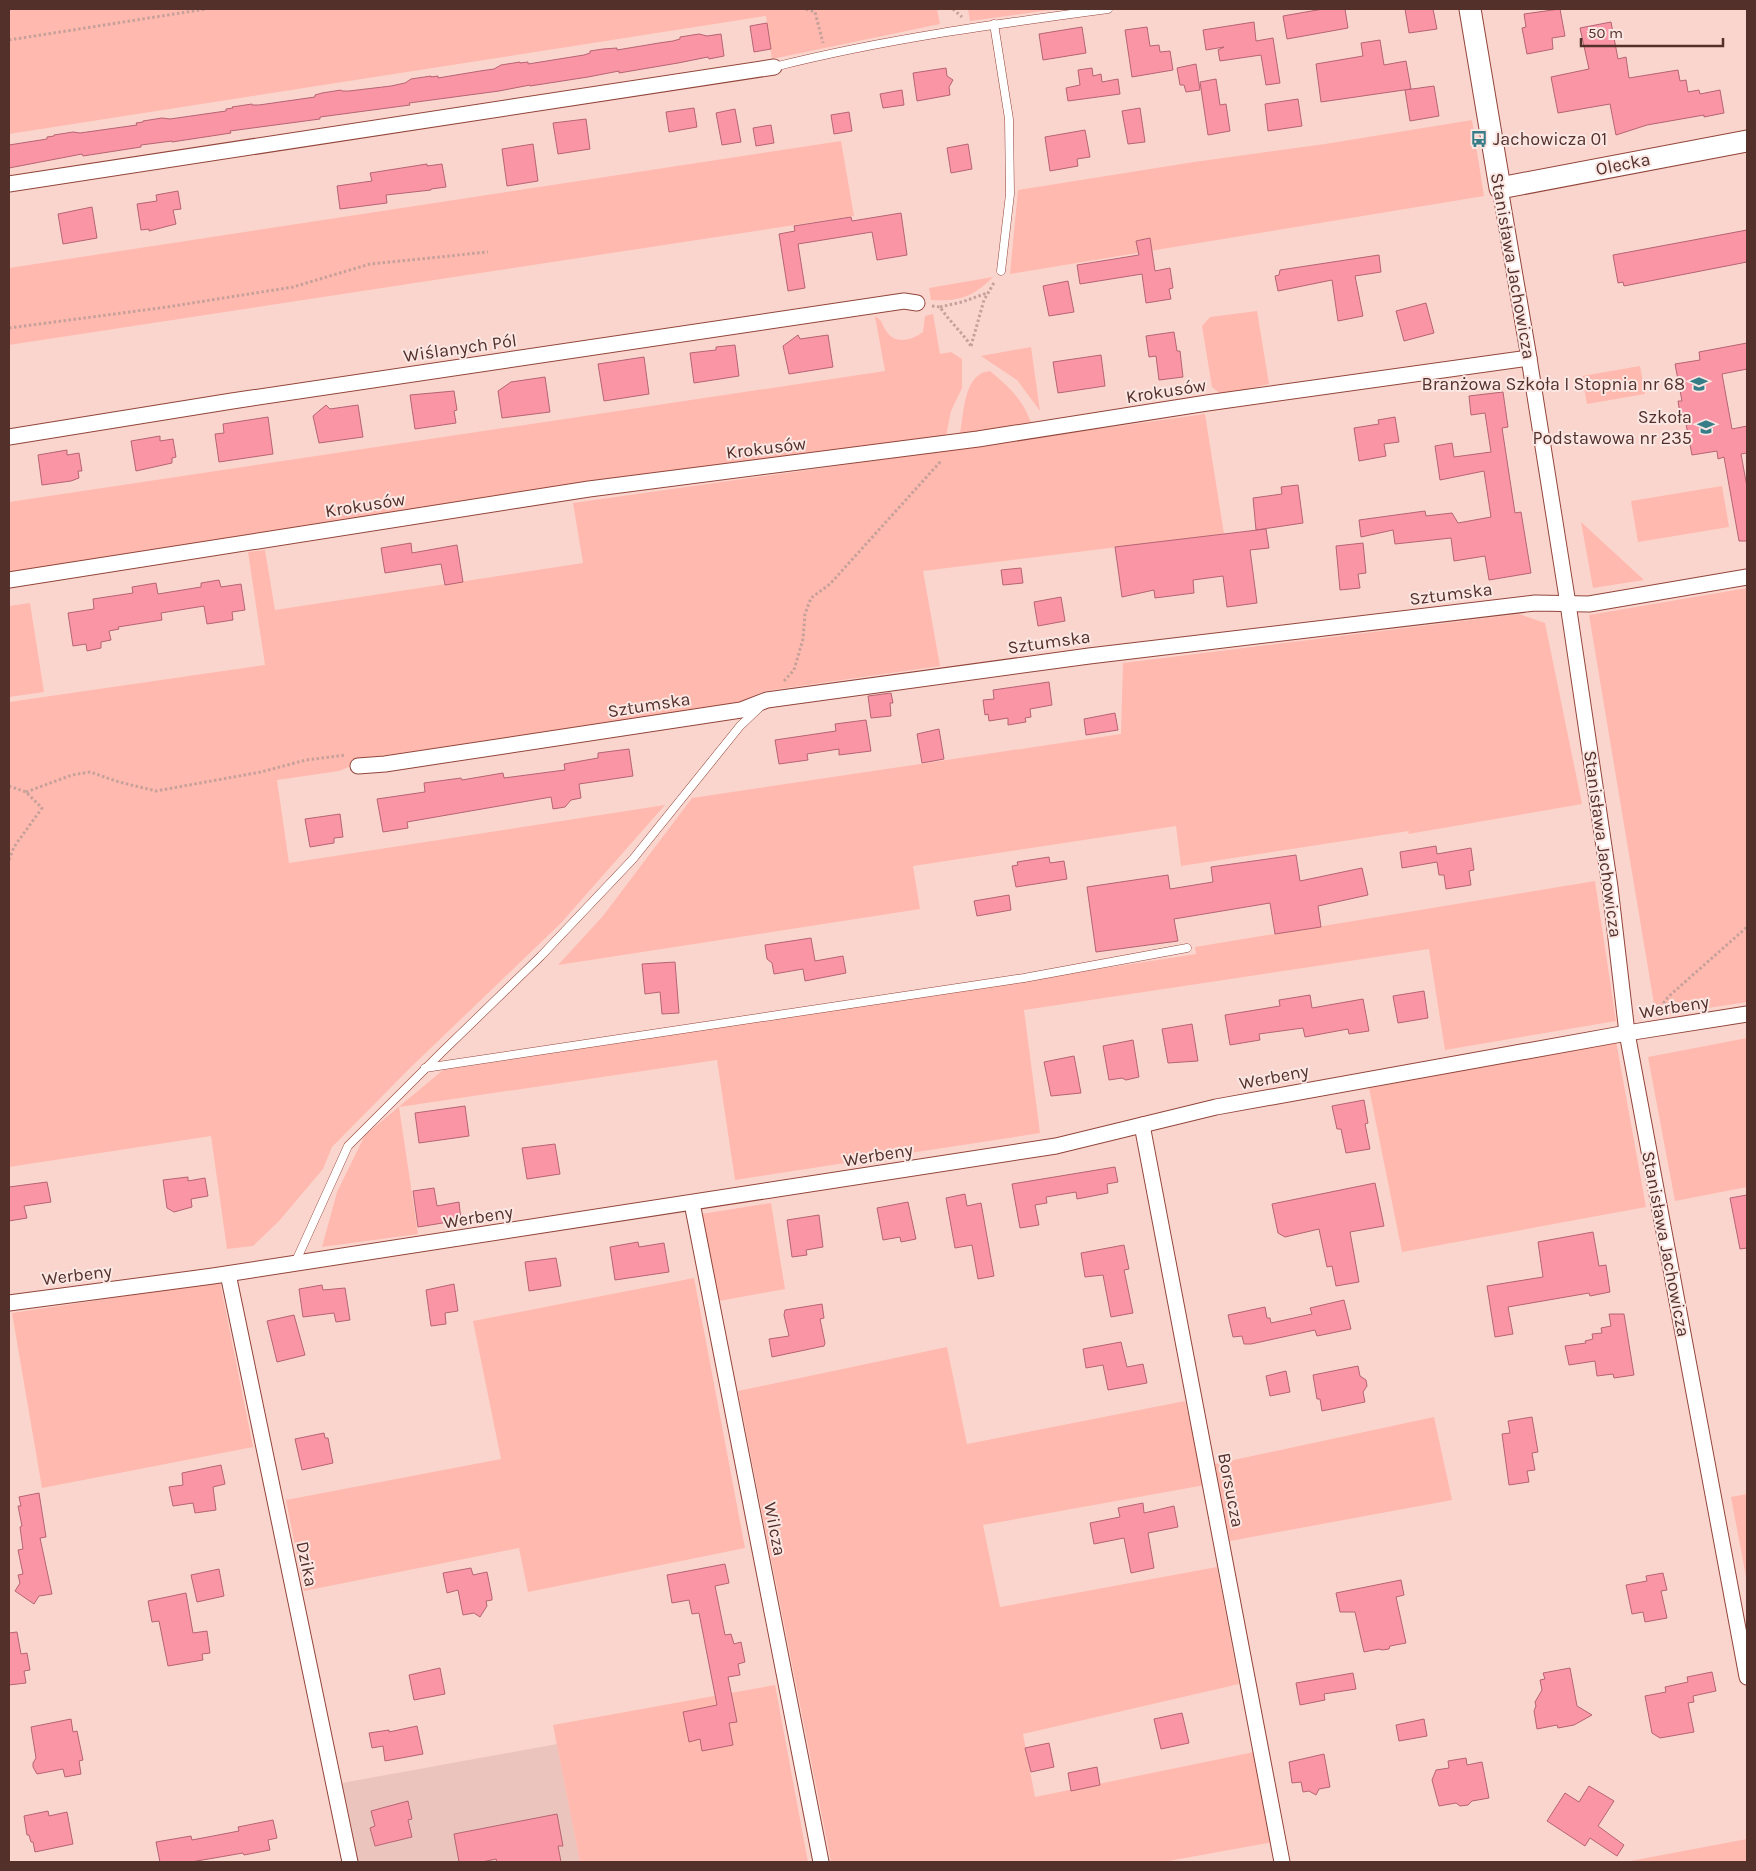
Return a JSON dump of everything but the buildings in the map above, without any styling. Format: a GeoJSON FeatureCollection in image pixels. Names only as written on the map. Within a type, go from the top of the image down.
{"type":"FeatureCollection","features":[{"type":"Feature","properties":{"kind":"street","name":"Stanisława Jachowicza"},"geometry":{"type":"LineString","coordinates":[[1470,9],[1568,604],[1611,894],[1627,1033],[1747,1677]]}},
{"type":"Feature","properties":{"kind":"street"},"geometry":{"type":"LineString","coordinates":[[9,184],[774,67]]}},
{"type":"Feature","properties":{"kind":"street","name":"Olecka"},"geometry":{"type":"LineString","coordinates":[[1500,188],[1747,141]]}},
{"type":"Feature","properties":{"kind":"street","name":"Wiślanych Pól"},"geometry":{"type":"LineString","coordinates":[[9,437],[232,401],[904,301],[924,305]]}},
{"type":"Feature","properties":{"kind":"street","name":"Krokusów"},"geometry":{"type":"LineString","coordinates":[[9,580],[589,490],[954,442],[1207,403],[1529,358]]}},
{"type":"Feature","properties":{"kind":"street","name":"Sztumska"},"geometry":{"type":"LineString","coordinates":[[354,760],[385,764],[741,710],[767,700],[1128,651],[1535,603],[1589,604],[1747,577]]}},
{"type":"Feature","properties":{"kind":"street","name":"Werbeny"},"geometry":{"type":"LineString","coordinates":[[9,1303],[228,1274],[1056,1146],[1216,1107],[1627,1033],[1747,1014]]}},
{"type":"Feature","properties":{"kind":"street","name":"Borsucza"},"geometry":{"type":"LineString","coordinates":[[1142,1125],[1282,1862]]}},
{"type":"Feature","properties":{"kind":"street","name":"Wilcza"},"geometry":{"type":"LineString","coordinates":[[692,1203],[821,1862]]}},
{"type":"Feature","properties":{"kind":"street","name":"Dzika"},"geometry":{"type":"LineString","coordinates":[[228,1274],[350,1862]]}},
{"type":"Feature","properties":{"kind":"lane"},"geometry":{"type":"LineString","coordinates":[[774,67],[826,54],[994,24],[1108,9]]}},
{"type":"Feature","properties":{"kind":"lane"},"geometry":{"type":"LineString","coordinates":[[994,24],[1010,119],[1010,194],[1002,270]]}},
{"type":"Feature","properties":{"kind":"lane"},"geometry":{"type":"LineString","coordinates":[[295,1263],[348,1146],[425,1068],[541,956],[633,859],[735,732],[767,700]]}},
{"type":"Feature","properties":{"kind":"lane"},"geometry":{"type":"LineString","coordinates":[[425,1068],[1024,978],[1187,948]]}},
{"type":"Feature","properties":{"kind":"path"},"geometry":{"type":"LineString","coordinates":[[9,40],[206,9]]}},
{"type":"Feature","properties":{"kind":"path"},"geometry":{"type":"LineString","coordinates":[[806,9],[815,12],[826,54]]}},
{"type":"Feature","properties":{"kind":"path"},"geometry":{"type":"LineString","coordinates":[[9,328],[166,307],[293,287],[370,264],[488,252]]}},
{"type":"Feature","properties":{"kind":"path"},"geometry":{"type":"LineString","coordinates":[[940,307],[971,346],[984,300],[1002,270]]}},
{"type":"Feature","properties":{"kind":"path"},"geometry":{"type":"LineString","coordinates":[[924,305],[940,307],[962,302],[988,292]]}},
{"type":"Feature","properties":{"kind":"path"},"geometry":{"type":"LineString","coordinates":[[767,700],[794,670],[803,639],[805,614],[811,598],[830,584],[941,462],[954,442]]}},
{"type":"Feature","properties":{"kind":"path"},"geometry":{"type":"LineString","coordinates":[[26,792],[72,775],[90,772],[119,782],[156,791],[261,772],[306,760],[335,755],[354,760]]}},
{"type":"Feature","properties":{"kind":"path"},"geometry":{"type":"LineString","coordinates":[[9,786],[26,792],[42,808],[14,847],[9,860]]}},
{"type":"Feature","properties":{"kind":"path"},"geometry":{"type":"LineString","coordinates":[[1652,1029],[1658,1009],[1668,997],[1747,927]]}},
{"type":"Feature","properties":{"kind":"shaded area"},"geometry":{"type":"Polygon","coordinates":[[[9,9],[937,9],[940,24],[772,59],[766,16],[9,134],[9,9]]]}},
{"type":"Feature","properties":{"kind":"shaded area"},"geometry":{"type":"Polygon","coordinates":[[[968,9],[1057,9],[970,21],[968,9]]]}},
{"type":"Feature","properties":{"kind":"shaded area"},"geometry":{"type":"Polygon","coordinates":[[[1472,120],[1484,196],[1010,274],[1018,190],[1472,120]]]}},
{"type":"Feature","properties":{"kind":"shaded area"},"geometry":{"type":"Polygon","coordinates":[[[841,141],[854,216],[9,345],[9,268],[841,141]]]}},
{"type":"Feature","properties":{"kind":"shaded area"},"geometry":{"type":"Polygon","coordinates":[[[993,277],[980,289],[958,299],[931,300],[929,288],[993,277]]]}},
{"type":"Feature","properties":{"kind":"shaded area"},"geometry":{"type":"Polygon","coordinates":[[[1257,311],[1269,384],[1222,395],[1212,387],[1202,326],[1210,317],[1257,311]]]}},
{"type":"Feature","properties":{"kind":"shaded area"},"geometry":{"type":"Polygon","coordinates":[[[933,314],[940,354],[951,352],[962,359],[962,388],[951,411],[946,436],[9,573],[9,502],[885,371],[875,316],[891,336],[895,339],[904,340],[923,332],[925,316],[933,314]]]}},
{"type":"Feature","properties":{"kind":"shaded area"},"geometry":{"type":"Polygon","coordinates":[[[1031,347],[1040,411],[1017,380],[981,356],[1031,347]]]}},
{"type":"Feature","properties":{"kind":"shaded area"},"geometry":{"type":"Polygon","coordinates":[[[1640,366],[1645,394],[1587,404],[1582,376],[1640,366]]]}},
{"type":"Feature","properties":{"kind":"shaded area"},"geometry":{"type":"Polygon","coordinates":[[[990,371],[1020,400],[1031,423],[960,434],[965,402],[970,386],[980,374],[990,371]]]}},
{"type":"Feature","properties":{"kind":"shaded area"},"geometry":{"type":"Polygon","coordinates":[[[1205,414],[1224,534],[923,571],[940,666],[765,691],[734,705],[373,757],[339,771],[277,780],[289,863],[665,805],[561,923],[409,1069],[332,1147],[323,1169],[279,1221],[253,1246],[227,1249],[211,1136],[9,1167],[9,702],[265,665],[248,552],[265,550],[275,610],[583,563],[573,503],[1205,414]]]}},
{"type":"Feature","properties":{"kind":"shaded area"},"geometry":{"type":"Polygon","coordinates":[[[1722,486],[1729,527],[1638,542],[1631,501],[1722,486]]]}},
{"type":"Feature","properties":{"kind":"shaded area"},"geometry":{"type":"Polygon","coordinates":[[[1581,522],[1644,580],[1593,588],[1581,522]]]}},
{"type":"Feature","properties":{"kind":"shaded area"},"geometry":{"type":"Polygon","coordinates":[[[1747,588],[1747,1002],[1656,1016],[1589,615],[1747,588]]]}},
{"type":"Feature","properties":{"kind":"shaded area"},"geometry":{"type":"Polygon","coordinates":[[[30,603],[44,692],[9,697],[9,606],[30,603]]]}},
{"type":"Feature","properties":{"kind":"shaded area"},"geometry":{"type":"Polygon","coordinates":[[[1519,614],[1545,623],[1582,804],[1408,834],[1409,831],[1181,866],[1176,826],[913,866],[920,909],[558,965],[603,916],[692,798],[1121,734],[1123,663],[1519,614]]]}},
{"type":"Feature","properties":{"kind":"shaded area"},"geometry":{"type":"Polygon","coordinates":[[[1595,881],[1616,1021],[1445,1050],[1429,949],[1024,1010],[1040,1133],[735,1180],[717,1060],[399,1107],[418,1234],[322,1247],[337,1192],[365,1135],[443,1070],[1196,954],[1195,947],[1595,881]]]}},
{"type":"Feature","properties":{"kind":"shaded area"},"geometry":{"type":"Polygon","coordinates":[[[1747,1038],[1747,1187],[1675,1201],[1648,1057],[1747,1038]]]}},
{"type":"Feature","properties":{"kind":"shaded area"},"geometry":{"type":"Polygon","coordinates":[[[1616,1041],[1646,1207],[1402,1252],[1369,1088],[1616,1041]]]}},
{"type":"Feature","properties":{"kind":"shaded area"},"geometry":{"type":"Polygon","coordinates":[[[771,1203],[785,1289],[719,1301],[701,1214],[771,1203]]]}},
{"type":"Feature","properties":{"kind":"shaded area"},"geometry":{"type":"Polygon","coordinates":[[[694,1278],[745,1548],[528,1592],[519,1548],[304,1591],[286,1500],[501,1459],[473,1321],[694,1278]]]}},
{"type":"Feature","properties":{"kind":"shaded area"},"geometry":{"type":"Polygon","coordinates":[[[220,1282],[253,1447],[42,1488],[12,1313],[220,1282]]]}},
{"type":"Feature","properties":{"kind":"shaded area"},"geometry":{"type":"Polygon","coordinates":[[[947,1347],[967,1444],[1185,1401],[1205,1485],[983,1525],[1000,1607],[1217,1567],[1239,1684],[1023,1734],[1035,1797],[1254,1752],[1273,1842],[1163,1862],[831,1862],[738,1391],[947,1347]]]}},
{"type":"Feature","properties":{"kind":"shaded area"},"geometry":{"type":"Polygon","coordinates":[[[1434,1417],[1452,1500],[1230,1541],[1215,1464],[1434,1417]]]}},
{"type":"Feature","properties":{"kind":"shaded area"},"geometry":{"type":"Polygon","coordinates":[[[1747,1494],[1747,1582],[1731,1497],[1747,1494]]]}},
{"type":"Feature","properties":{"kind":"shaded area"},"geometry":{"type":"Polygon","coordinates":[[[775,1685],[808,1862],[580,1862],[553,1725],[775,1685]]]}},
{"type":"Feature","properties":{"kind":"shaded area"},"geometry":{"type":"Polygon","coordinates":[[[557,1744],[580,1862],[358,1862],[342,1783],[557,1744]]]}},
{"type":"Feature","properties":{"kind":"shaded area"},"geometry":{"type":"Polygon","coordinates":[[[1747,1839],[1747,1862],[1625,1862],[1747,1839]]]}},
{"type":"Feature","properties":{"kind":"place","name":"Jachowicza 01"},"geometry":{"type":"Point","coordinates":[1479,139]}},
{"type":"Feature","properties":{"kind":"place","name":"Branżowa Szkoła I Stopnia nr 68"},"geometry":{"type":"Point","coordinates":[1699,384]}},
{"type":"Feature","properties":{"kind":"place","name":"Szkoła Podstawowa nr 235"},"geometry":{"type":"Point","coordinates":[1706,427]}}]}
